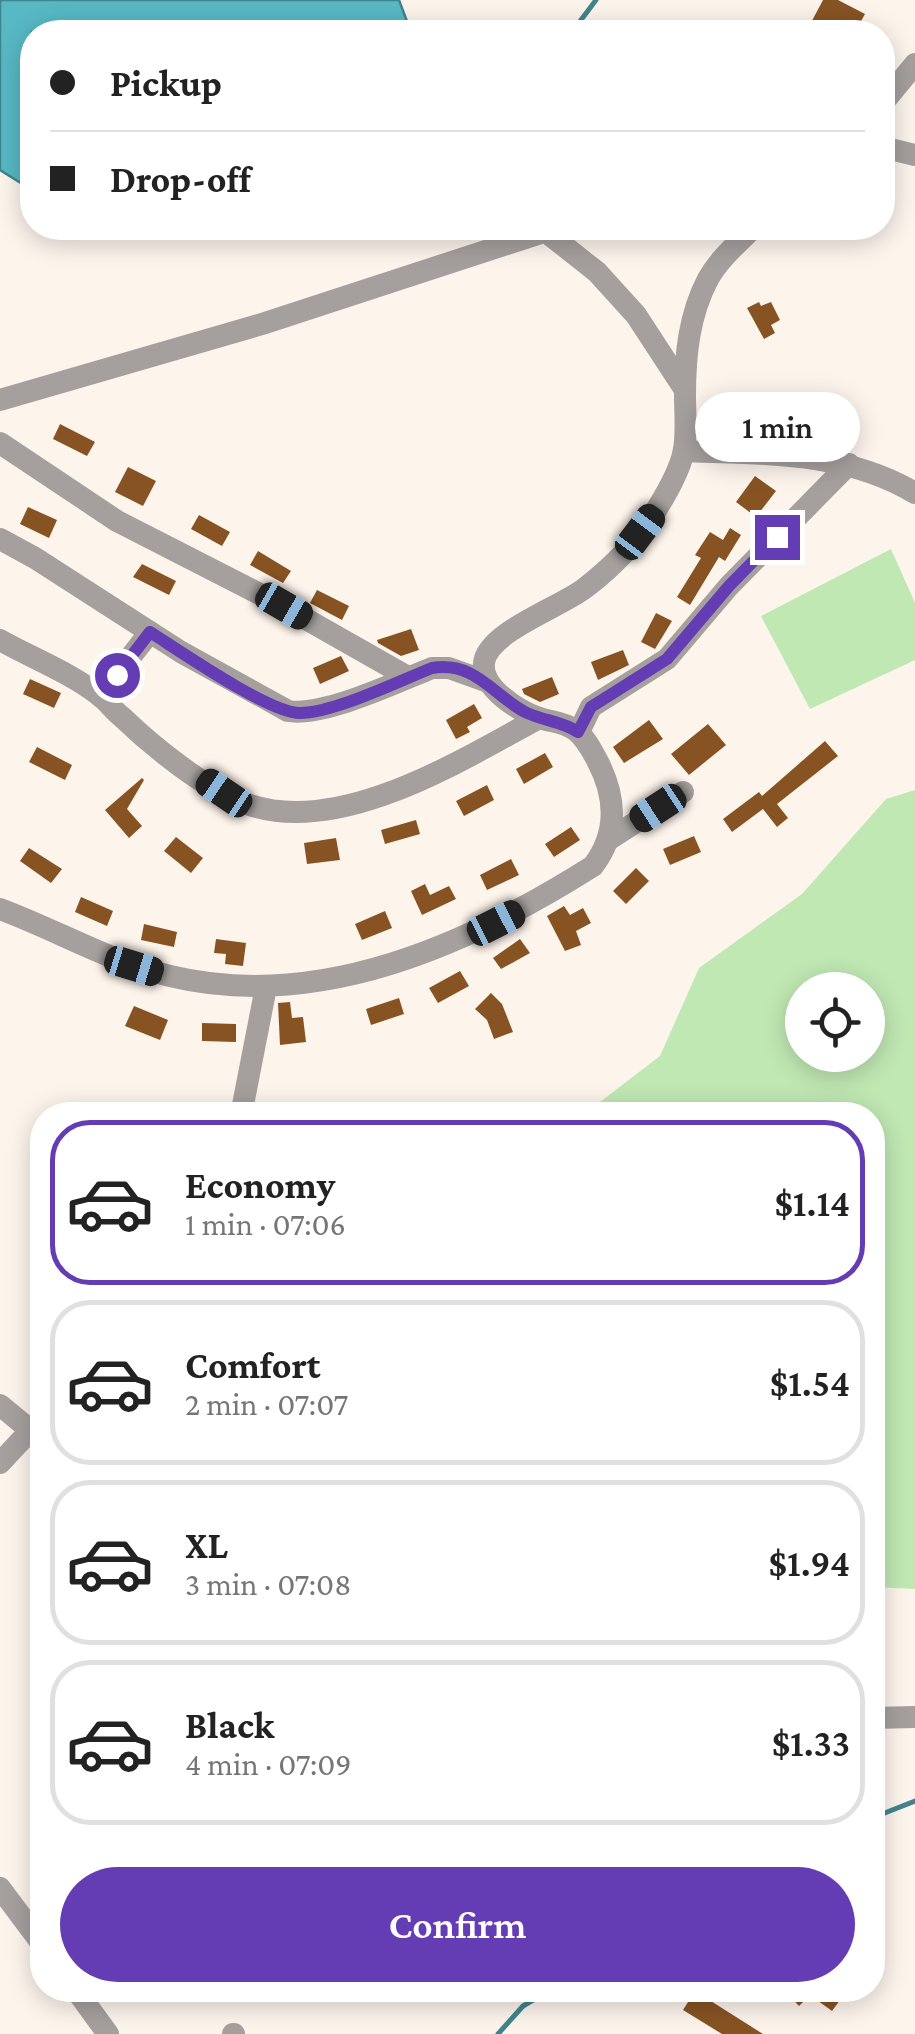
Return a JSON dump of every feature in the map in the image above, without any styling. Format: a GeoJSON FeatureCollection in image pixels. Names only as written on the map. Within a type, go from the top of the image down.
{"type":"FeatureCollection","features":[{"type":"Feature","properties":{"kind":"street"},"geometry":{"type":"LineString","coordinates":[[895,88],[915,64]]}},
{"type":"Feature","properties":{"kind":"street"},"geometry":{"type":"LineString","coordinates":[[0,400],[262,324],[517,240]]}},
{"type":"Feature","properties":{"kind":"street"},"geometry":{"type":"LineString","coordinates":[[562,240],[636,314],[685,390]]}},
{"type":"Feature","properties":{"kind":"street"},"geometry":{"type":"LineString","coordinates":[[461,671],[485,657],[495,642],[582,590],[628,548],[652,516],[684,451],[689,334],[697,305],[720,262],[741,240]]}},
{"type":"Feature","properties":{"kind":"street"},"geometry":{"type":"LineString","coordinates":[[0,443],[117,521],[284,606],[408,677]]}},
{"type":"Feature","properties":{"kind":"street"},"geometry":{"type":"LineString","coordinates":[[684,451],[789,454],[849,464],[889,478],[915,494]]}},
{"type":"Feature","properties":{"kind":"street"},"geometry":{"type":"LineString","coordinates":[[578,732],[591,707],[667,659],[729,586],[849,464]]}},
{"type":"Feature","properties":{"kind":"street"},"geometry":{"type":"LineString","coordinates":[[0,539],[288,712],[330,707],[440,666],[488,682],[529,718],[567,725],[578,732],[599,764],[612,800],[613,819],[608,840],[593,866],[496,923],[350,976],[306,985],[266,987],[198,982],[151,971],[0,908]]}},
{"type":"Feature","properties":{"kind":"street"},"geometry":{"type":"LineString","coordinates":[[100,696],[150,632]]}},
{"type":"Feature","properties":{"kind":"street"},"geometry":{"type":"LineString","coordinates":[[0,640],[100,696],[146,738],[224,793],[246,804],[285,812],[328,810],[422,779],[529,718]]}},
{"type":"Feature","properties":{"kind":"street"},"geometry":{"type":"LineString","coordinates":[[485,657],[488,682]]}},
{"type":"Feature","properties":{"kind":"street"},"geometry":{"type":"LineString","coordinates":[[608,840],[683,792]]}},
{"type":"Feature","properties":{"kind":"street"},"geometry":{"type":"LineString","coordinates":[[244,1102],[266,987]]}},
{"type":"Feature","properties":{"kind":"street"},"geometry":{"type":"LineString","coordinates":[[0,1405],[30,1420]]}},
{"type":"Feature","properties":{"kind":"street"},"geometry":{"type":"LineString","coordinates":[[0,1463],[30,1430]]}},
{"type":"Feature","properties":{"kind":"street"},"geometry":{"type":"LineString","coordinates":[[885,1718],[915,1718]]}},
{"type":"Feature","properties":{"kind":"street"},"geometry":{"type":"LineString","coordinates":[[2,1895],[30,1929]]}},
{"type":"Feature","properties":{"kind":"street"},"geometry":{"type":"LineString","coordinates":[[85,2002],[108,2034]]}},
{"type":"Feature","properties":{"kind":"green space"},"geometry":{"type":"Polygon","coordinates":[[[891,549],[915,603],[915,660],[810,709],[761,616],[891,549]]]}},
{"type":"Feature","properties":{"kind":"green space"},"geometry":{"type":"Polygon","coordinates":[[[915,790],[915,1589],[885,1588],[885,1102],[600,1102],[660,1056],[699,968],[802,894],[886,799],[915,790]]]}},
{"type":"Feature","properties":{"kind":"water"},"geometry":{"type":"Polygon","coordinates":[[[0,0],[399,0],[406,20],[20,20],[20,182],[0,170],[0,0]]]}},
{"type":"Feature","properties":{"kind":"building"},"geometry":{"type":"Polygon","coordinates":[[[823,0],[838,0],[865,14],[862,20],[812,20],[823,0]]]}},
{"type":"Feature","properties":{"kind":"building"},"geometry":{"type":"Polygon","coordinates":[[[759,302],[761,306],[771,302],[780,320],[771,325],[775,333],[764,339],[747,308],[759,302]]]}},
{"type":"Feature","properties":{"kind":"building"},"geometry":{"type":"Polygon","coordinates":[[[60,424],[95,442],[87,456],[53,439],[60,424]]]}},
{"type":"Feature","properties":{"kind":"building"},"geometry":{"type":"Polygon","coordinates":[[[128,467],[156,481],[143,506],[115,492],[128,467]]]}},
{"type":"Feature","properties":{"kind":"building"},"geometry":{"type":"Polygon","coordinates":[[[755,476],[776,491],[756,517],[736,502],[755,476]]]}},
{"type":"Feature","properties":{"kind":"building"},"geometry":{"type":"Polygon","coordinates":[[[28,507],[57,520],[49,538],[20,524],[28,507]]]}},
{"type":"Feature","properties":{"kind":"building"},"geometry":{"type":"Polygon","coordinates":[[[199,515],[230,532],[222,546],[191,529],[199,515]]]}},
{"type":"Feature","properties":{"kind":"building"},"geometry":{"type":"Polygon","coordinates":[[[730,528],[741,535],[725,561],[719,557],[690,605],[677,597],[701,558],[695,555],[710,532],[723,540],[730,528]]]}},
{"type":"Feature","properties":{"kind":"building"},"geometry":{"type":"Polygon","coordinates":[[[258,551],[291,571],[283,583],[250,565],[258,551]]]}},
{"type":"Feature","properties":{"kind":"building"},"geometry":{"type":"Polygon","coordinates":[[[142,564],[176,581],[169,595],[133,577],[142,564]]]}},
{"type":"Feature","properties":{"kind":"building"},"geometry":{"type":"Polygon","coordinates":[[[317,590],[349,606],[342,620],[310,603],[317,590]]]}},
{"type":"Feature","properties":{"kind":"building"},"geometry":{"type":"Polygon","coordinates":[[[656,613],[672,621],[655,649],[641,642],[656,613]]]}},
{"type":"Feature","properties":{"kind":"building"},"geometry":{"type":"Polygon","coordinates":[[[411,629],[419,650],[401,656],[378,643],[377,640],[411,629]]]}},
{"type":"Feature","properties":{"kind":"building"},"geometry":{"type":"Polygon","coordinates":[[[623,650],[629,665],[598,680],[591,662],[623,650]]]}},
{"type":"Feature","properties":{"kind":"building"},"geometry":{"type":"Polygon","coordinates":[[[341,656],[349,671],[320,684],[313,668],[341,656]]]}},
{"type":"Feature","properties":{"kind":"building"},"geometry":{"type":"Polygon","coordinates":[[[552,677],[559,694],[540,702],[524,694],[522,689],[552,677]]]}},
{"type":"Feature","properties":{"kind":"building"},"geometry":{"type":"Polygon","coordinates":[[[30,679],[61,693],[54,708],[23,694],[30,679]]]}},
{"type":"Feature","properties":{"kind":"building"},"geometry":{"type":"Polygon","coordinates":[[[474,704],[482,718],[467,727],[470,732],[456,739],[446,720],[474,704]]]}},
{"type":"Feature","properties":{"kind":"building"},"geometry":{"type":"Polygon","coordinates":[[[649,720],[663,739],[624,763],[613,747],[649,720]]]}},
{"type":"Feature","properties":{"kind":"building"},"geometry":{"type":"Polygon","coordinates":[[[708,724],[726,745],[689,775],[671,754],[708,724]]]}},
{"type":"Feature","properties":{"kind":"building"},"geometry":{"type":"Polygon","coordinates":[[[825,741],[838,756],[777,804],[788,818],[777,827],[763,809],[732,832],[723,819],[759,792],[762,796],[825,741]]]}},
{"type":"Feature","properties":{"kind":"building"},"geometry":{"type":"Polygon","coordinates":[[[37,747],[72,765],[65,780],[29,762],[37,747]]]}},
{"type":"Feature","properties":{"kind":"building"},"geometry":{"type":"Polygon","coordinates":[[[545,753],[553,767],[524,784],[516,769],[545,753]]]}},
{"type":"Feature","properties":{"kind":"building"},"geometry":{"type":"Polygon","coordinates":[[[142,778],[127,809],[142,826],[129,838],[105,810],[142,778]]]}},
{"type":"Feature","properties":{"kind":"building"},"geometry":{"type":"Polygon","coordinates":[[[487,785],[494,800],[464,816],[456,801],[487,785]]]}},
{"type":"Feature","properties":{"kind":"building"},"geometry":{"type":"Polygon","coordinates":[[[416,820],[420,834],[385,844],[381,830],[416,820]]]}},
{"type":"Feature","properties":{"kind":"building"},"geometry":{"type":"Polygon","coordinates":[[[571,827],[580,840],[554,857],[545,844],[571,827]]]}},
{"type":"Feature","properties":{"kind":"building"},"geometry":{"type":"Polygon","coordinates":[[[694,836],[701,852],[670,865],[663,849],[694,836]]]}},
{"type":"Feature","properties":{"kind":"building"},"geometry":{"type":"Polygon","coordinates":[[[176,837],[203,858],[191,873],[164,851],[176,837]]]}},
{"type":"Feature","properties":{"kind":"building"},"geometry":{"type":"Polygon","coordinates":[[[336,838],[340,860],[307,864],[304,843],[336,838]]]}},
{"type":"Feature","properties":{"kind":"building"},"geometry":{"type":"Polygon","coordinates":[[[29,848],[62,869],[51,883],[20,861],[29,848]]]}},
{"type":"Feature","properties":{"kind":"building"},"geometry":{"type":"Polygon","coordinates":[[[511,859],[519,875],[487,890],[480,875],[511,859]]]}},
{"type":"Feature","properties":{"kind":"building"},"geometry":{"type":"Polygon","coordinates":[[[636,868],[649,881],[626,904],[613,891],[636,868]]]}},
{"type":"Feature","properties":{"kind":"building"},"geometry":{"type":"Polygon","coordinates":[[[425,884],[430,895],[449,886],[456,899],[422,915],[411,891],[425,884]]]}},
{"type":"Feature","properties":{"kind":"building"},"geometry":{"type":"Polygon","coordinates":[[[81,897],[113,911],[107,926],[75,912],[81,897]]]}},
{"type":"Feature","properties":{"kind":"building"},"geometry":{"type":"Polygon","coordinates":[[[564,906],[570,915],[583,908],[591,923],[576,931],[581,945],[565,951],[547,916],[564,906]]]}},
{"type":"Feature","properties":{"kind":"building"},"geometry":{"type":"Polygon","coordinates":[[[385,911],[392,928],[362,940],[355,924],[385,911]]]}},
{"type":"Feature","properties":{"kind":"building"},"geometry":{"type":"Polygon","coordinates":[[[144,924],[177,932],[174,947],[141,940],[144,924]]]}},
{"type":"Feature","properties":{"kind":"building"},"geometry":{"type":"Polygon","coordinates":[[[216,939],[246,943],[243,966],[225,964],[226,954],[214,953],[216,939]]]}},
{"type":"Feature","properties":{"kind":"building"},"geometry":{"type":"Polygon","coordinates":[[[520,939],[530,953],[501,969],[493,958],[520,939]]]}},
{"type":"Feature","properties":{"kind":"building"},"geometry":{"type":"Polygon","coordinates":[[[460,971],[469,986],[438,1003],[429,988],[460,971]]]}},
{"type":"Feature","properties":{"kind":"building"},"geometry":{"type":"Polygon","coordinates":[[[491,993],[502,1004],[513,1032],[494,1039],[487,1020],[475,1009],[491,993]]]}},
{"type":"Feature","properties":{"kind":"building"},"geometry":{"type":"Polygon","coordinates":[[[399,998],[404,1014],[371,1025],[366,1009],[399,998]]]}},
{"type":"Feature","properties":{"kind":"building"},"geometry":{"type":"Polygon","coordinates":[[[290,1002],[292,1018],[303,1017],[306,1042],[280,1045],[278,1003],[290,1002]]]}},
{"type":"Feature","properties":{"kind":"building"},"geometry":{"type":"Polygon","coordinates":[[[134,1006],[168,1020],[160,1040],[125,1026],[134,1006]]]}},
{"type":"Feature","properties":{"kind":"building"},"geometry":{"type":"Polygon","coordinates":[[[202,1023],[236,1024],[236,1042],[202,1041],[202,1023]]]}},
{"type":"Feature","properties":{"kind":"building"},"geometry":{"type":"Polygon","coordinates":[[[688,2002],[712,2002],[763,2034],[722,2034],[683,2010],[688,2002]]]}},
{"type":"Feature","properties":{"kind":"building"},"geometry":{"type":"Polygon","coordinates":[[[820,2002],[839,2002],[832,2011],[820,2002]]]}},
{"type":"Feature","properties":{"kind":"waterway"},"geometry":{"type":"LineString","coordinates":[[581,20],[596,0]]}},
{"type":"Feature","properties":{"kind":"waterway"},"geometry":{"type":"LineString","coordinates":[[885,1813],[915,1801]]}},
{"type":"Feature","properties":{"kind":"waterway"},"geometry":{"type":"LineString","coordinates":[[498,2034],[530,2002]]}},
{"type":"Feature","properties":{"kind":"route"},"geometry":{"type":"LineString","coordinates":[[117,675],[150,632],[266,702],[298,713],[330,707],[440,666],[488,682],[524,712],[578,732],[591,707],[667,659],[777,537]]}}]}
